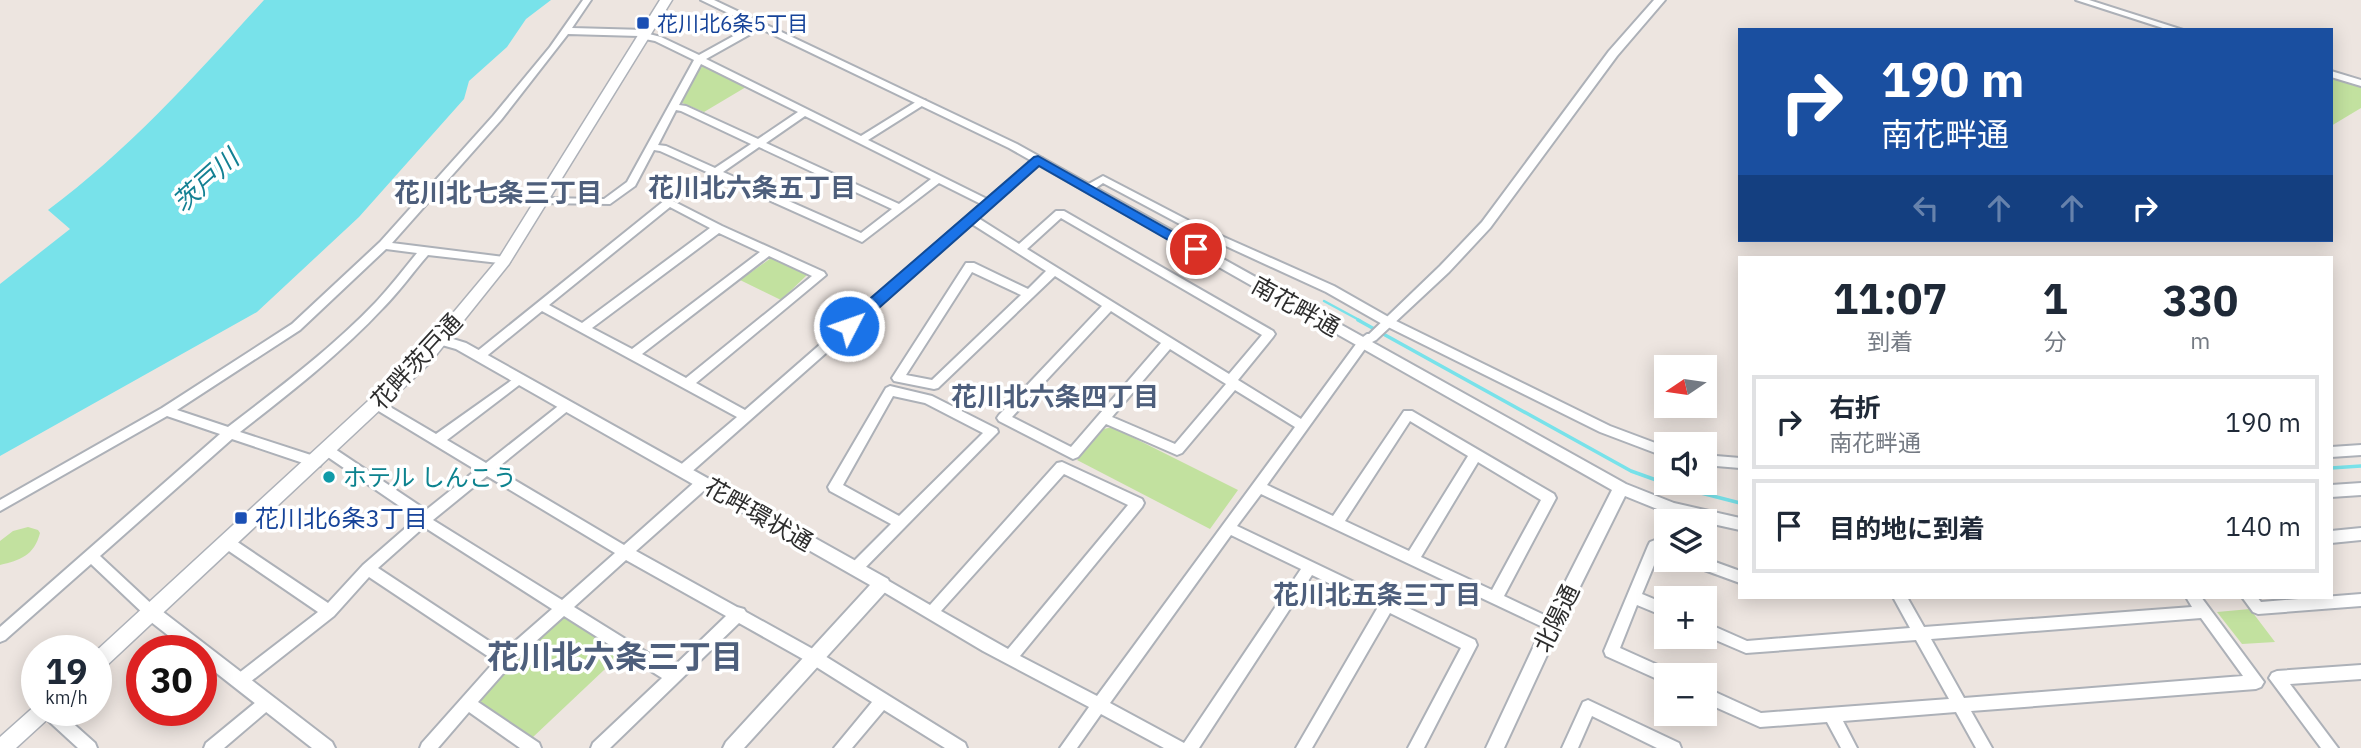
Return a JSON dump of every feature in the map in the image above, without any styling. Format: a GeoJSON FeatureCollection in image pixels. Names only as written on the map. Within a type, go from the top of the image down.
{"type":"FeatureCollection","features":[{"type":"Feature","properties":{"kind":"main road","name":"花畔茨戸通"},"geometry":{"type":"LineString","coordinates":[[112,649],[423,360],[505,261],[666,0]]}},
{"type":"Feature","properties":{"kind":"main road"},"geometry":{"type":"LineString","coordinates":[[2,748],[27,726]]}},
{"type":"Feature","properties":{"kind":"street"},"geometry":{"type":"LineString","coordinates":[[0,506],[166,411],[296,327],[384,245],[497,118],[587,0]]}},
{"type":"Feature","properties":{"kind":"street","name":"南花畔通"},"geometry":{"type":"LineString","coordinates":[[706,0],[1038,160],[1367,340],[1621,488],[1672,509],[1738,524]]}},
{"type":"Feature","properties":{"kind":"street"},"geometry":{"type":"LineString","coordinates":[[1068,748],[1367,340],[1457,257],[1487,223],[1594,81],[1660,0]]}},
{"type":"Feature","properties":{"kind":"street"},"geometry":{"type":"LineString","coordinates":[[2080,0],[2172,28]]}},
{"type":"Feature","properties":{"kind":"street"},"geometry":{"type":"LineString","coordinates":[[542,201],[606,202],[631,184],[699,59],[760,25]]}},
{"type":"Feature","properties":{"kind":"street"},"geometry":{"type":"LineString","coordinates":[[565,31],[644,35],[658,39],[989,204]]}},
{"type":"Feature","properties":{"kind":"street"},"geometry":{"type":"LineString","coordinates":[[2333,75],[2361,83]]}},
{"type":"Feature","properties":{"kind":"street"},"geometry":{"type":"LineString","coordinates":[[861,140],[922,102]]}},
{"type":"Feature","properties":{"kind":"street"},"geometry":{"type":"LineString","coordinates":[[672,107],[682,107],[900,208]]}},
{"type":"Feature","properties":{"kind":"street"},"geometry":{"type":"LineString","coordinates":[[716,172],[805,112]]}},
{"type":"Feature","properties":{"kind":"street"},"geometry":{"type":"LineString","coordinates":[[651,147],[662,148],[862,238],[938,179]]}},
{"type":"Feature","properties":{"kind":"street"},"geometry":{"type":"LineString","coordinates":[[683,471],[1038,160]]}},
{"type":"Feature","properties":{"kind":"street"},"geometry":{"type":"LineString","coordinates":[[1088,188],[1103,179],[1195,228],[1329,289],[1385,325],[1605,429],[1654,447]]}},
{"type":"Feature","properties":{"kind":"street"},"geometry":{"type":"LineString","coordinates":[[478,356],[669,202],[820,275],[687,384]]}},
{"type":"Feature","properties":{"kind":"street"},"geometry":{"type":"LineString","coordinates":[[1020,249],[1060,213],[1269,334],[1177,450],[1103,418]]}},
{"type":"Feature","properties":{"kind":"street"},"geometry":{"type":"LineString","coordinates":[[972,219],[1303,426]]}},
{"type":"Feature","properties":{"kind":"street"},"geometry":{"type":"LineString","coordinates":[[583,328],[718,228]]}},
{"type":"Feature","properties":{"kind":"street"},"geometry":{"type":"LineString","coordinates":[[384,245],[505,261]]}},
{"type":"Feature","properties":{"kind":"street"},"geometry":{"type":"LineString","coordinates":[[0,636],[230,432],[303,376],[380,305],[426,250]]}},
{"type":"Feature","properties":{"kind":"street"},"geometry":{"type":"LineString","coordinates":[[633,355],[768,251]]}},
{"type":"Feature","properties":{"kind":"street"},"geometry":{"type":"LineString","coordinates":[[1029,294],[970,266],[898,378],[934,385],[1029,294],[1054,270]]}},
{"type":"Feature","properties":{"kind":"street"},"geometry":{"type":"LineString","coordinates":[[1110,305],[1003,418],[1073,454],[1169,342]]}},
{"type":"Feature","properties":{"kind":"street"},"geometry":{"type":"LineString","coordinates":[[542,306],[746,416]]}},
{"type":"Feature","properties":{"kind":"street","name":"花畔環状通"},"geometry":{"type":"LineString","coordinates":[[440,340],[461,346],[882,584]]}},
{"type":"Feature","properties":{"kind":"street"},"geometry":{"type":"LineString","coordinates":[[436,441],[519,379]]}},
{"type":"Feature","properties":{"kind":"street"},"geometry":{"type":"LineString","coordinates":[[855,569],[992,432],[928,399],[890,391],[835,487],[900,523]]}},
{"type":"Feature","properties":{"kind":"street"},"geometry":{"type":"LineString","coordinates":[[376,404],[625,552],[815,657],[954,747]]}},
{"type":"Feature","properties":{"kind":"street"},"geometry":{"type":"LineString","coordinates":[[240,681],[329,612],[368,569],[424,518],[566,405]]}},
{"type":"Feature","properties":{"kind":"street"},"geometry":{"type":"LineString","coordinates":[[166,411],[315,462]]}},
{"type":"Feature","properties":{"kind":"street"},"geometry":{"type":"LineString","coordinates":[[1336,523],[1408,414],[1549,498],[1495,598]]}},
{"type":"Feature","properties":{"kind":"street"},"geometry":{"type":"LineString","coordinates":[[327,450],[424,518],[673,677]]}},
{"type":"Feature","properties":{"kind":"street"},"geometry":{"type":"LineString","coordinates":[[2333,452],[2361,450]]}},
{"type":"Feature","properties":{"kind":"street"},"geometry":{"type":"LineString","coordinates":[[1412,559],[1476,454]]}},
{"type":"Feature","properties":{"kind":"street"},"geometry":{"type":"LineString","coordinates":[[1717,461],[1738,463]]}},
{"type":"Feature","properties":{"kind":"street"},"geometry":{"type":"LineString","coordinates":[[931,613],[1062,467],[1137,503],[1010,657]]}},
{"type":"Feature","properties":{"kind":"street"},"geometry":{"type":"LineString","coordinates":[[428,748],[506,660],[703,483]]}},
{"type":"Feature","properties":{"kind":"street"},"geometry":{"type":"LineString","coordinates":[[1259,486],[1552,625]]}},
{"type":"Feature","properties":{"kind":"street","name":"北陽通"},"geometry":{"type":"LineString","coordinates":[[1494,748],[1621,488]]}},
{"type":"Feature","properties":{"kind":"street"},"geometry":{"type":"LineString","coordinates":[[2333,491],[2361,489]]}},
{"type":"Feature","properties":{"kind":"street"},"geometry":{"type":"LineString","coordinates":[[1229,528],[1470,645],[1416,748]]}},
{"type":"Feature","properties":{"kind":"street"},"geometry":{"type":"LineString","coordinates":[[2333,537],[2361,534]]}},
{"type":"Feature","properties":{"kind":"street"},"geometry":{"type":"LineString","coordinates":[[228,542],[329,612]]}},
{"type":"Feature","properties":{"kind":"street"},"geometry":{"type":"LineString","coordinates":[[1654,548],[1611,651],[1654,671]]}},
{"type":"Feature","properties":{"kind":"street"},"geometry":{"type":"LineString","coordinates":[[92,557],[152,613],[326,748]]}},
{"type":"Feature","properties":{"kind":"street"},"geometry":{"type":"LineString","coordinates":[[1190,748],[1310,567]]}},
{"type":"Feature","properties":{"kind":"street"},"geometry":{"type":"LineString","coordinates":[[368,569],[506,660]]}},
{"type":"Feature","properties":{"kind":"street"},"geometry":{"type":"LineString","coordinates":[[1717,569],[1738,576]]}},
{"type":"Feature","properties":{"kind":"street"},"geometry":{"type":"LineString","coordinates":[[732,748],[882,584],[1179,748]]}},
{"type":"Feature","properties":{"kind":"street"},"geometry":{"type":"LineString","coordinates":[[1633,597],[1654,606]]}},
{"type":"Feature","properties":{"kind":"street"},"geometry":{"type":"LineString","coordinates":[[1901,599],[1984,748]]}},
{"type":"Feature","properties":{"kind":"street"},"geometry":{"type":"LineString","coordinates":[[1717,700],[1760,720],[2256,682],[2194,599]]}},
{"type":"Feature","properties":{"kind":"street"},"geometry":{"type":"LineString","coordinates":[[2251,599],[2258,608],[2361,600]]}},
{"type":"Feature","properties":{"kind":"street"},"geometry":{"type":"LineString","coordinates":[[1304,748],[1387,605]]}},
{"type":"Feature","properties":{"kind":"street"},"geometry":{"type":"LineString","coordinates":[[1717,634],[1746,647],[2204,612]]}},
{"type":"Feature","properties":{"kind":"street"},"geometry":{"type":"LineString","coordinates":[[599,748],[738,613]]}},
{"type":"Feature","properties":{"kind":"street"},"geometry":{"type":"LineString","coordinates":[[2330,748],[2277,678],[2361,671]]}},
{"type":"Feature","properties":{"kind":"street"},"geometry":{"type":"LineString","coordinates":[[842,748],[883,700]]}},
{"type":"Feature","properties":{"kind":"street"},"geometry":{"type":"LineString","coordinates":[[212,748],[267,702]]}},
{"type":"Feature","properties":{"kind":"street"},"geometry":{"type":"LineString","coordinates":[[468,703],[533,748]]}},
{"type":"Feature","properties":{"kind":"street"},"geometry":{"type":"LineString","coordinates":[[1570,748],[1588,707],[1673,748]]}},
{"type":"Feature","properties":{"kind":"street"},"geometry":{"type":"LineString","coordinates":[[1830,714],[1849,748]]}},
{"type":"Feature","properties":{"kind":"street"},"geometry":{"type":"LineString","coordinates":[[64,726],[89,748]]}},
{"type":"Feature","properties":{"kind":"green space"},"geometry":{"type":"Polygon","coordinates":[[[706,66],[746,87],[704,112],[680,102],[699,68],[706,66]]]}},
{"type":"Feature","properties":{"kind":"green space"},"geometry":{"type":"Polygon","coordinates":[[[2333,78],[2361,87],[2361,108],[2333,125],[2333,78]]]}},
{"type":"Feature","properties":{"kind":"green space"},"geometry":{"type":"Polygon","coordinates":[[[771,258],[807,275],[781,300],[740,280],[771,258]]]}},
{"type":"Feature","properties":{"kind":"green space"},"geometry":{"type":"Polygon","coordinates":[[[1112,427],[1238,490],[1210,529],[1077,460],[1104,429],[1112,427]]]}},
{"type":"Feature","properties":{"kind":"green space"},"geometry":{"type":"Polygon","coordinates":[[[28,527],[40,533],[34,547],[20,559],[0,565],[0,541],[13,531],[28,527]]]}},
{"type":"Feature","properties":{"kind":"green space"},"geometry":{"type":"Polygon","coordinates":[[[2250,609],[2275,642],[2242,644],[2217,612],[2250,609]]]}},
{"type":"Feature","properties":{"kind":"green space"},"geometry":{"type":"Polygon","coordinates":[[[560,618],[622,653],[532,738],[481,704],[481,698],[516,659],[560,618]]]}},
{"type":"Feature","properties":{"kind":"water","name":"茨戸川"},"geometry":{"type":"Polygon","coordinates":[[[264,0],[551,0],[526,19],[507,47],[469,81],[464,99],[359,217],[257,312],[0,456],[0,284],[70,229],[48,210],[134,137],[264,0]]]}},
{"type":"Feature","properties":{"kind":"waterway"},"geometry":{"type":"LineString","coordinates":[[1324,301],[1361,321]]}},
{"type":"Feature","properties":{"kind":"waterway"},"geometry":{"type":"LineString","coordinates":[[1358,320],[1631,471],[1670,485],[1738,502]]}},
{"type":"Feature","properties":{"kind":"waterway"},"geometry":{"type":"LineString","coordinates":[[2333,468],[2361,466]]}},
{"type":"Feature","properties":{"kind":"place","name":"花川北6条5丁目"},"geometry":{"type":"Point","coordinates":[643,23]}},
{"type":"Feature","properties":{"kind":"place","name":"ホテル しんこう"},"geometry":{"type":"Point","coordinates":[329,477]}},
{"type":"Feature","properties":{"kind":"place","name":"花川北6条3丁目"},"geometry":{"type":"Point","coordinates":[241,518]}},
{"type":"Feature","properties":{"kind":"district","name":"花川北六条五丁目"},"geometry":{"type":"Point","coordinates":[752,187]}},
{"type":"Feature","properties":{"kind":"district","name":"花川北七条三丁目"},"geometry":{"type":"Point","coordinates":[498,192]}},
{"type":"Feature","properties":{"kind":"district","name":"花川北六条四丁目"},"geometry":{"type":"Point","coordinates":[1055,396]}},
{"type":"Feature","properties":{"kind":"district","name":"花川北五条三丁目"},"geometry":{"type":"Point","coordinates":[1377,594]}},
{"type":"Feature","properties":{"kind":"district","name":"花川北六条三丁目"},"geometry":{"type":"Point","coordinates":[615,656]}},
{"type":"Feature","properties":{"kind":"route"},"geometry":{"type":"LineString","coordinates":[[849,326],[1038,160],[1196,249]]}}]}
